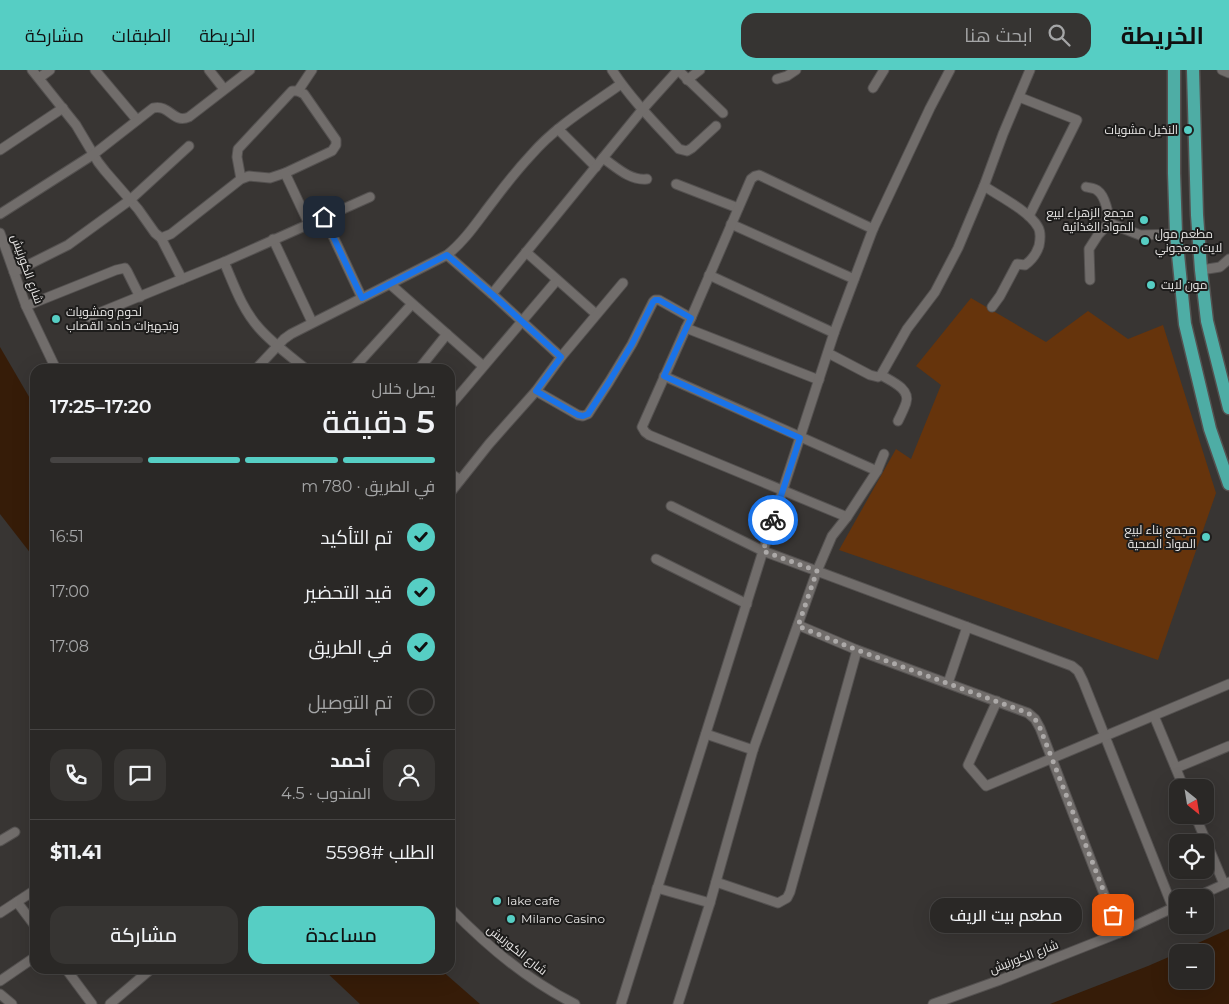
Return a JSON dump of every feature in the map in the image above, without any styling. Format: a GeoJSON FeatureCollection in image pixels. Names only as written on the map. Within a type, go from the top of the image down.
{"type":"FeatureCollection","features":[{"type":"Feature","properties":{"kind":"highway"},"geometry":{"type":"LineString","coordinates":[[1174,70],[1176,234],[1185,324],[1210,429],[1229,484]]}},
{"type":"Feature","properties":{"kind":"highway"},"geometry":{"type":"LineString","coordinates":[[1193,70],[1197,215],[1201,270],[1207,321],[1228,404]]}},
{"type":"Feature","properties":{"kind":"highway"},"geometry":{"type":"LineString","coordinates":[[1180,272],[1191,277],[1201,270]]}},
{"type":"Feature","properties":{"kind":"highway"},"geometry":{"type":"LineString","coordinates":[[1185,324],[1186,319],[1192,314],[1197,313],[1205,317],[1207,321]]}},
{"type":"Feature","properties":{"kind":"street"},"geometry":{"type":"LineString","coordinates":[[32,70],[76,125],[110,178],[161,238],[182,280]]}},
{"type":"Feature","properties":{"kind":"street"},"geometry":{"type":"LineString","coordinates":[[39,78],[50,70]]}},
{"type":"Feature","properties":{"kind":"street"},"geometry":{"type":"LineString","coordinates":[[95,70],[137,120]]}},
{"type":"Feature","properties":{"kind":"street"},"geometry":{"type":"LineString","coordinates":[[209,70],[224,89]]}},
{"type":"Feature","properties":{"kind":"street"},"geometry":{"type":"LineString","coordinates":[[0,214],[94,154],[153,108],[163,108],[179,119],[184,119],[250,70]]}},
{"type":"Feature","properties":{"kind":"street"},"geometry":{"type":"LineString","coordinates":[[298,91],[312,70]]}},
{"type":"Feature","properties":{"kind":"street"},"geometry":{"type":"LineString","coordinates":[[612,70],[642,110],[679,148],[687,151],[716,126]]}},
{"type":"Feature","properties":{"kind":"street"},"geometry":{"type":"LineString","coordinates":[[492,294],[642,110],[678,70],[723,112]]}},
{"type":"Feature","properties":{"kind":"street"},"geometry":{"type":"LineString","coordinates":[[688,80],[700,70]]}},
{"type":"Feature","properties":{"kind":"street"},"geometry":{"type":"LineString","coordinates":[[777,79],[787,76],[796,70]]}},
{"type":"Feature","properties":{"kind":"street"},"geometry":{"type":"LineString","coordinates":[[873,88],[884,70]]}},
{"type":"Feature","properties":{"kind":"street"},"geometry":{"type":"LineString","coordinates":[[621,1004],[763,551],[834,333],[873,230],[930,108],[950,70]]}},
{"type":"Feature","properties":{"kind":"street"},"geometry":{"type":"LineString","coordinates":[[828,353],[870,375],[878,377],[881,375],[907,329],[935,292],[958,248],[1030,70]]}},
{"type":"Feature","properties":{"kind":"street"},"geometry":{"type":"LineString","coordinates":[[1222,70],[1229,73]]}},
{"type":"Feature","properties":{"kind":"street"},"geometry":{"type":"LineString","coordinates":[[261,364],[291,334],[447,255],[461,243],[532,153],[558,129],[622,84]]}},
{"type":"Feature","properties":{"kind":"street"},"geometry":{"type":"LineString","coordinates":[[161,238],[171,234],[241,179],[249,176],[270,178],[332,151],[336,145],[336,140],[304,94],[292,91],[238,149],[237,157],[241,179]]}},
{"type":"Feature","properties":{"kind":"street"},"geometry":{"type":"LineString","coordinates":[[1019,97],[1076,120],[1029,216]]}},
{"type":"Feature","properties":{"kind":"street"},"geometry":{"type":"LineString","coordinates":[[0,150],[63,108]]}},
{"type":"Feature","properties":{"kind":"street"},"geometry":{"type":"LineString","coordinates":[[558,129],[596,166]]}},
{"type":"Feature","properties":{"kind":"street"},"geometry":{"type":"LineString","coordinates":[[14,272],[68,245],[130,200],[190,146]]}},
{"type":"Feature","properties":{"kind":"street"},"geometry":{"type":"LineString","coordinates":[[603,158],[629,176],[641,180],[647,179]]}},
{"type":"Feature","properties":{"kind":"street"},"geometry":{"type":"LineString","coordinates":[[285,173],[309,224]]}},
{"type":"Feature","properties":{"kind":"street"},"geometry":{"type":"LineString","coordinates":[[847,517],[650,435],[644,432],[642,427],[751,179],[759,175],[873,230]]}},
{"type":"Feature","properties":{"kind":"street"},"geometry":{"type":"LineString","coordinates":[[676,184],[738,208]]}},
{"type":"Feature","properties":{"kind":"street"},"geometry":{"type":"LineString","coordinates":[[984,186],[1029,216],[1039,228],[1040,241],[1032,260],[1025,265],[1017,264],[1003,292],[992,306]]}},
{"type":"Feature","properties":{"kind":"street"},"geometry":{"type":"LineString","coordinates":[[1086,187],[1099,191],[1109,214],[1109,223],[1089,249],[1090,280]]}},
{"type":"Feature","properties":{"kind":"street"},"geometry":{"type":"LineString","coordinates":[[89,317],[182,280],[370,197]]}},
{"type":"Feature","properties":{"kind":"street"},"geometry":{"type":"LineString","coordinates":[[324,217],[362,298]]}},
{"type":"Feature","properties":{"kind":"street"},"geometry":{"type":"LineString","coordinates":[[1109,223],[1140,235],[1176,234]]}},
{"type":"Feature","properties":{"kind":"street"},"geometry":{"type":"LineString","coordinates":[[731,224],[854,279]]}},
{"type":"Feature","properties":{"kind":"street","name":"شارع الكورنيش"},"geometry":{"type":"LineString","coordinates":[[0,233],[26,306],[54,364]]}},
{"type":"Feature","properties":{"kind":"street"},"geometry":{"type":"LineString","coordinates":[[273,240],[312,322]]}},
{"type":"Feature","properties":{"kind":"street"},"geometry":{"type":"LineString","coordinates":[[526,252],[596,314]]}},
{"type":"Feature","properties":{"kind":"street"},"geometry":{"type":"LineString","coordinates":[[447,255],[561,357]]}},
{"type":"Feature","properties":{"kind":"street"},"geometry":{"type":"LineString","coordinates":[[1201,270],[1220,267],[1229,260]]}},
{"type":"Feature","properties":{"kind":"street"},"geometry":{"type":"LineString","coordinates":[[224,262],[238,296],[257,326],[268,338],[300,364]]}},
{"type":"Feature","properties":{"kind":"street"},"geometry":{"type":"LineString","coordinates":[[26,306],[125,268],[140,297]]}},
{"type":"Feature","properties":{"kind":"street"},"geometry":{"type":"LineString","coordinates":[[709,275],[834,333]]}},
{"type":"Feature","properties":{"kind":"street"},"geometry":{"type":"LineString","coordinates":[[455,400],[556,280]]}},
{"type":"Feature","properties":{"kind":"street"},"geometry":{"type":"LineString","coordinates":[[455,486],[489,444],[536,391],[622,282]]}},
{"type":"Feature","properties":{"kind":"street"},"geometry":{"type":"LineString","coordinates":[[390,284],[483,366]]}},
{"type":"Feature","properties":{"kind":"street"},"geometry":{"type":"LineString","coordinates":[[536,391],[578,415],[588,414],[628,352],[655,300],[659,300],[691,318]]}},
{"type":"Feature","properties":{"kind":"street"},"geometry":{"type":"LineString","coordinates":[[358,364],[412,304]]}},
{"type":"Feature","properties":{"kind":"street"},"geometry":{"type":"LineString","coordinates":[[686,328],[819,380]]}},
{"type":"Feature","properties":{"kind":"street"},"geometry":{"type":"LineString","coordinates":[[423,364],[447,334]]}},
{"type":"Feature","properties":{"kind":"street"},"geometry":{"type":"LineString","coordinates":[[881,375],[902,388],[906,395],[907,401],[898,421]]}},
{"type":"Feature","properties":{"kind":"street"},"geometry":{"type":"LineString","coordinates":[[664,376],[878,472]]}},
{"type":"Feature","properties":{"kind":"street"},"geometry":{"type":"LineString","coordinates":[[678,1004],[710,903],[753,750],[817,571],[832,536],[878,472],[884,454]]}},
{"type":"Feature","properties":{"kind":"street"},"geometry":{"type":"LineString","coordinates":[[455,476],[460,480]]}},
{"type":"Feature","properties":{"kind":"street"},"geometry":{"type":"LineString","coordinates":[[670,506],[763,551],[1072,666],[1078,671],[1169,893]]}},
{"type":"Feature","properties":{"kind":"street"},"geometry":{"type":"LineString","coordinates":[[656,559],[747,604]]}},
{"type":"Feature","properties":{"kind":"street"},"geometry":{"type":"LineString","coordinates":[[798,626],[857,650],[1028,713],[1035,719],[1052,758],[1119,933]]}},
{"type":"Feature","properties":{"kind":"street"},"geometry":{"type":"LineString","coordinates":[[948,683],[968,627]]}},
{"type":"Feature","properties":{"kind":"street"},"geometry":{"type":"LineString","coordinates":[[716,882],[778,903],[787,898],[857,650]]}},
{"type":"Feature","properties":{"kind":"street"},"geometry":{"type":"LineString","coordinates":[[997,702],[968,765],[986,786],[1229,684]]}},
{"type":"Feature","properties":{"kind":"street"},"geometry":{"type":"LineString","coordinates":[[1154,716],[1180,779]]}},
{"type":"Feature","properties":{"kind":"street"},"geometry":{"type":"LineString","coordinates":[[706,734],[753,750]]}},
{"type":"Feature","properties":{"kind":"street"},"geometry":{"type":"LineString","coordinates":[[1176,768],[1229,746]]}},
{"type":"Feature","properties":{"kind":"street"},"geometry":{"type":"LineString","coordinates":[[1199,824],[1226,883],[1213,889]]}},
{"type":"Feature","properties":{"kind":"street"},"geometry":{"type":"LineString","coordinates":[[0,841],[15,832]]}},
{"type":"Feature","properties":{"kind":"street"},"geometry":{"type":"LineString","coordinates":[[657,888],[710,903]]}},
{"type":"Feature","properties":{"kind":"street"},"geometry":{"type":"LineString","coordinates":[[0,913],[30,893]]}},
{"type":"Feature","properties":{"kind":"street"},"geometry":{"type":"LineString","coordinates":[[17,902],[30,919]]}},
{"type":"Feature","properties":{"kind":"street","name":"شارع الكورنيش"},"geometry":{"type":"LineString","coordinates":[[933,1004],[1016,974],[1119,933],[1169,910]]}},
{"type":"Feature","properties":{"kind":"street","name":"شارع الكورنيش"},"geometry":{"type":"LineString","coordinates":[[455,913],[479,937],[514,966],[552,992],[575,1004]]}},
{"type":"Feature","properties":{"kind":"street"},"geometry":{"type":"LineString","coordinates":[[0,981],[30,960]]}},
{"type":"Feature","properties":{"kind":"street"},"geometry":{"type":"LineString","coordinates":[[70,974],[92,1004]]}},
{"type":"Feature","properties":{"kind":"street"},"geometry":{"type":"LineString","coordinates":[[110,1004],[143,974]]}},
{"type":"Feature","properties":{"kind":"street"},"geometry":{"type":"LineString","coordinates":[[0,994],[12,1004]]}},
{"type":"Feature","properties":{"kind":"shaded area"},"geometry":{"type":"Polygon","coordinates":[[[971,298],[1046,342],[1088,311],[1128,339],[1163,325],[1216,493],[1158,660],[839,550],[896,449],[911,459],[941,385],[916,366],[971,298]]]}},
{"type":"Feature","properties":{"kind":"shaded area"},"geometry":{"type":"Polygon","coordinates":[[[0,347],[30,398],[30,553],[0,514],[0,347]]]}},
{"type":"Feature","properties":{"kind":"shaded area"},"geometry":{"type":"Polygon","coordinates":[[[1229,929],[1229,1004],[1050,1004],[1169,957],[1169,989],[1214,989],[1214,944],[1196,944],[1229,929]]]}},
{"type":"Feature","properties":{"kind":"shaded area"},"geometry":{"type":"Polygon","coordinates":[[[328,974],[446,974],[480,1004],[360,1004],[328,974]]]}},
{"type":"Feature","properties":{"kind":"way so far"},"geometry":{"type":"LineString","coordinates":[[773,520],[763,551],[817,571],[798,626],[857,650],[1028,713],[1035,719],[1113,915]]}},
{"type":"Feature","properties":{"kind":"place","name":"النخيل مشويات"},"geometry":{"type":"Point","coordinates":[1188,130]}},
{"type":"Feature","properties":{"kind":"place","name":"مجمع الزهراء لبيع المواد الغذائية"},"geometry":{"type":"Point","coordinates":[1144,220]}},
{"type":"Feature","properties":{"kind":"place","name":"مطعم مول لايت معجوني"},"geometry":{"type":"Point","coordinates":[1145,241]}},
{"type":"Feature","properties":{"kind":"place","name":"مون لايت"},"geometry":{"type":"Point","coordinates":[1151,285]}},
{"type":"Feature","properties":{"kind":"place","name":"لحوم ومشويات وتجهيزات حامد القصاب"},"geometry":{"type":"Point","coordinates":[56,319]}},
{"type":"Feature","properties":{"kind":"place","name":"مجمع بناء لبيع المواد الصحية"},"geometry":{"type":"Point","coordinates":[1206,537]}},
{"type":"Feature","properties":{"kind":"place","name":"lake cafe"},"geometry":{"type":"Point","coordinates":[497,901]}},
{"type":"Feature","properties":{"kind":"place","name":"مطعم بيت الريف"},"geometry":{"type":"Point","coordinates":[1113,915]}},
{"type":"Feature","properties":{"kind":"place","name":"Milano Casino"},"geometry":{"type":"Point","coordinates":[511,919]}},
{"type":"Feature","properties":{"kind":"route"},"geometry":{"type":"LineString","coordinates":[[324,217],[362,298],[447,255],[561,357],[536,391],[578,415],[588,414],[632,344],[655,300],[659,300],[691,318],[664,376],[800,438],[773,520]]}}]}
